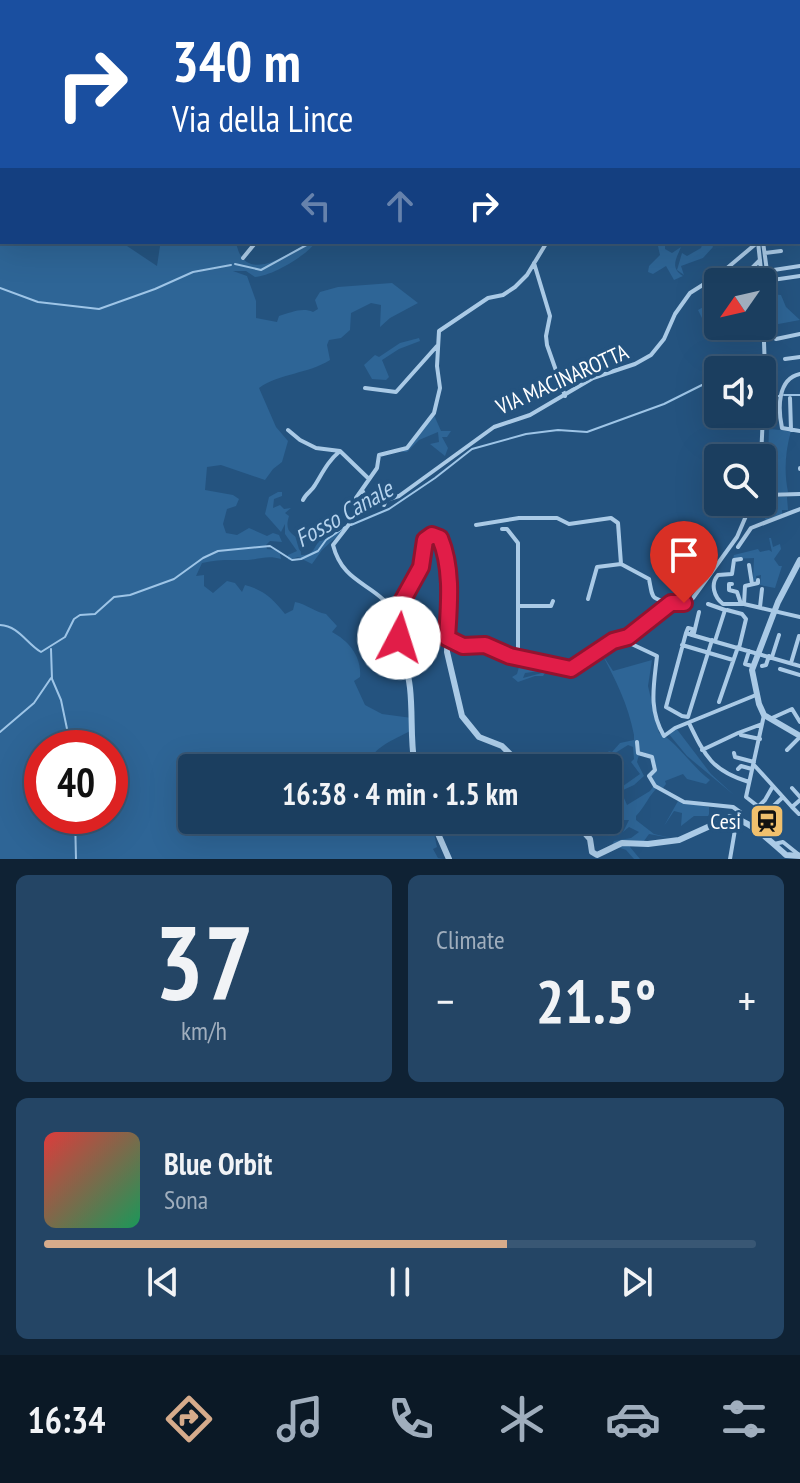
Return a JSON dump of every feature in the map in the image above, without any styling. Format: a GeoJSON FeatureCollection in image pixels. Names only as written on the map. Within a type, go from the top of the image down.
{"type":"FeatureCollection","features":[{"type":"Feature","properties":{"kind":"street"},"geometry":{"type":"LineString","coordinates":[[243,258],[254,244]]}},
{"type":"Feature","properties":{"kind":"street"},"geometry":{"type":"LineString","coordinates":[[398,621],[387,601],[348,576],[333,545],[354,518],[356,498],[377,468],[379,455],[407,448],[434,413],[440,388],[437,366],[439,331],[488,298],[503,295],[515,287],[546,244]]}},
{"type":"Feature","properties":{"kind":"street","name":"VIA MACINAROTTA"},"geometry":{"type":"LineString","coordinates":[[362,490],[365,496],[384,505],[386,500],[399,496],[494,427],[530,415],[593,378],[635,364],[651,355],[664,339],[675,314],[690,293],[758,244]]}},
{"type":"Feature","properties":{"kind":"street"},"geometry":{"type":"LineString","coordinates":[[760,244],[761,268]]}},
{"type":"Feature","properties":{"kind":"street"},"geometry":{"type":"LineString","coordinates":[[761,244],[767,271],[800,266]]}},
{"type":"Feature","properties":{"kind":"street"},"geometry":{"type":"LineString","coordinates":[[765,253],[781,251]]}},
{"type":"Feature","properties":{"kind":"street"},"geometry":{"type":"LineString","coordinates":[[760,260],[749,271],[753,280],[758,282],[800,276]]}},
{"type":"Feature","properties":{"kind":"street"},"geometry":{"type":"LineString","coordinates":[[534,263],[550,316],[547,345],[565,396]]}},
{"type":"Feature","properties":{"kind":"street"},"geometry":{"type":"LineString","coordinates":[[776,339],[800,334]]}},
{"type":"Feature","properties":{"kind":"street"},"geometry":{"type":"LineString","coordinates":[[762,444],[764,340]]}},
{"type":"Feature","properties":{"kind":"street"},"geometry":{"type":"LineString","coordinates":[[365,388],[396,392],[438,344]]}},
{"type":"Feature","properties":{"kind":"street"},"geometry":{"type":"LineString","coordinates":[[785,359],[800,357]]}},
{"type":"Feature","properties":{"kind":"street"},"geometry":{"type":"LineString","coordinates":[[800,376],[791,378],[784,385],[781,398],[781,426],[800,431]]}},
{"type":"Feature","properties":{"kind":"street"},"geometry":{"type":"LineString","coordinates":[[790,398],[791,430]]}},
{"type":"Feature","properties":{"kind":"street"},"geometry":{"type":"LineString","coordinates":[[288,430],[316,448],[340,451],[369,479]]}},
{"type":"Feature","properties":{"kind":"street"},"geometry":{"type":"LineString","coordinates":[[303,500],[307,492],[314,488],[331,458],[340,451]]}},
{"type":"Feature","properties":{"kind":"street"},"geometry":{"type":"LineString","coordinates":[[776,495],[800,494]]}},
{"type":"Feature","properties":{"kind":"street"},"geometry":{"type":"LineString","coordinates":[[738,547],[751,528],[800,509]]}},
{"type":"Feature","properties":{"kind":"street"},"geometry":{"type":"LineString","coordinates":[[588,599],[597,567],[621,564],[649,579],[654,598],[659,602],[690,600],[737,537],[746,516]]}},
{"type":"Feature","properties":{"kind":"street"},"geometry":{"type":"LineString","coordinates":[[476,525],[519,518],[559,518],[569,524],[614,519],[618,523],[621,564]]}},
{"type":"Feature","properties":{"kind":"street"},"geometry":{"type":"LineString","coordinates":[[502,529],[507,529],[518,543],[518,657]]}},
{"type":"Feature","properties":{"kind":"street"},"geometry":{"type":"LineString","coordinates":[[414,754],[410,685],[398,621],[403,596],[422,564],[424,543],[434,535],[442,543],[449,593],[447,638],[451,673],[466,724],[479,737],[502,746],[510,754]]}},
{"type":"Feature","properties":{"kind":"street"},"geometry":{"type":"LineString","coordinates":[[741,559],[734,560],[732,574],[718,575],[714,579],[714,589],[723,604],[753,603],[800,617]]}},
{"type":"Feature","properties":{"kind":"street"},"geometry":{"type":"LineString","coordinates":[[778,822],[746,797],[751,763],[765,719],[756,695],[753,666],[774,611],[800,560]]}},
{"type":"Feature","properties":{"kind":"street"},"geometry":{"type":"LineString","coordinates":[[732,566],[741,566]]}},
{"type":"Feature","properties":{"kind":"street"},"geometry":{"type":"LineString","coordinates":[[752,568],[752,584]]}},
{"type":"Feature","properties":{"kind":"street"},"geometry":{"type":"LineString","coordinates":[[743,604],[745,586],[758,583],[758,580]]}},
{"type":"Feature","properties":{"kind":"street"},"geometry":{"type":"LineString","coordinates":[[732,584],[729,584],[729,590],[737,592],[743,604]]}},
{"type":"Feature","properties":{"kind":"street"},"geometry":{"type":"LineString","coordinates":[[743,604],[746,589]]}},
{"type":"Feature","properties":{"kind":"street"},"geometry":{"type":"LineString","coordinates":[[760,607],[762,589]]}},
{"type":"Feature","properties":{"kind":"street"},"geometry":{"type":"LineString","coordinates":[[519,606],[551,606],[553,601]]}},
{"type":"Feature","properties":{"kind":"street"},"geometry":{"type":"LineString","coordinates":[[447,638],[463,646],[485,645],[518,657],[571,669],[613,641],[633,634],[671,603]]}},
{"type":"Feature","properties":{"kind":"street"},"geometry":{"type":"LineString","coordinates":[[699,612],[691,634],[682,645],[666,707],[688,717],[725,610],[708,604]]}},
{"type":"Feature","properties":{"kind":"street"},"geometry":{"type":"LineString","coordinates":[[719,702],[746,619],[742,614],[727,610]]}},
{"type":"Feature","properties":{"kind":"street"},"geometry":{"type":"LineString","coordinates":[[691,634],[800,666],[799,674],[780,669]]}},
{"type":"Feature","properties":{"kind":"street"},"geometry":{"type":"LineString","coordinates":[[762,666],[766,665],[779,635]]}},
{"type":"Feature","properties":{"kind":"street"},"geometry":{"type":"LineString","coordinates":[[791,663],[799,636]]}},
{"type":"Feature","properties":{"kind":"street"},"geometry":{"type":"LineString","coordinates":[[620,639],[656,654],[652,696],[656,722],[664,736],[680,726],[756,695]]}},
{"type":"Feature","properties":{"kind":"street"},"geometry":{"type":"LineString","coordinates":[[682,645],[734,660]]}},
{"type":"Feature","properties":{"kind":"street"},"geometry":{"type":"LineString","coordinates":[[749,651],[745,664],[753,666]]}},
{"type":"Feature","properties":{"kind":"street"},"geometry":{"type":"LineString","coordinates":[[702,750],[792,709],[800,722]]}},
{"type":"Feature","properties":{"kind":"street"},"geometry":{"type":"LineString","coordinates":[[678,714],[680,726]]}},
{"type":"Feature","properties":{"kind":"street"},"geometry":{"type":"LineString","coordinates":[[765,719],[800,736],[787,750]]}},
{"type":"Feature","properties":{"kind":"street"},"geometry":{"type":"LineString","coordinates":[[689,723],[702,750],[725,774],[749,782]]}},
{"type":"Feature","properties":{"kind":"street"},"geometry":{"type":"LineString","coordinates":[[741,735],[760,739]]}},
{"type":"Feature","properties":{"kind":"street"},"geometry":{"type":"LineString","coordinates":[[637,742],[638,753],[652,757],[655,770],[649,776],[655,786],[684,802],[729,806],[789,857],[799,855]]}},
{"type":"Feature","properties":{"kind":"street"},"geometry":{"type":"LineString","coordinates":[[734,753],[735,757],[751,763],[795,811],[800,799],[792,788]]}},
{"type":"Feature","properties":{"kind":"street"},"geometry":{"type":"LineString","coordinates":[[738,769],[751,763]]}},
{"type":"Feature","properties":{"kind":"street"},"geometry":{"type":"LineString","coordinates":[[757,808],[773,786]]}},
{"type":"Feature","properties":{"kind":"street"},"geometry":{"type":"LineString","coordinates":[[766,811],[783,797]]}},
{"type":"Feature","properties":{"kind":"street"},"geometry":{"type":"LineString","coordinates":[[586,834],[590,839],[592,852],[597,855],[622,843],[679,840],[739,815]]}},
{"type":"Feature","properties":{"kind":"street"},"geometry":{"type":"LineString","coordinates":[[730,859],[739,815]]}},
{"type":"Feature","properties":{"kind":"street"},"geometry":{"type":"LineString","coordinates":[[438,834],[449,859]]}},
{"type":"Feature","properties":{"kind":"shaded area"},"geometry":{"type":"Polygon","coordinates":[[[0,244],[126,244],[157,266],[159,244],[237,244],[240,255],[257,265],[278,259],[306,244],[314,244],[297,259],[270,273],[255,277],[246,271],[233,271],[247,276],[256,301],[256,318],[277,322],[279,316],[292,312],[313,312],[318,309],[315,300],[320,292],[338,287],[392,283],[418,303],[380,327],[381,305],[371,303],[351,313],[350,330],[341,338],[329,340],[330,360],[259,388],[276,427],[288,441],[282,462],[265,480],[221,465],[207,467],[205,490],[239,499],[236,506],[227,509],[223,524],[226,533],[237,535],[249,528],[267,536],[273,533],[279,535],[282,542],[270,541],[266,545],[267,549],[279,550],[281,559],[268,557],[202,563],[196,576],[204,575],[204,586],[213,593],[227,581],[235,583],[242,592],[245,585],[263,592],[285,614],[293,610],[295,602],[326,614],[337,626],[332,632],[344,640],[357,656],[360,677],[354,681],[365,705],[382,714],[412,718],[410,731],[374,754],[178,754],[178,834],[434,834],[437,847],[433,849],[438,858],[444,859],[0,859],[0,244]]]}},
{"type":"Feature","properties":{"kind":"shaded area"},"geometry":{"type":"Polygon","coordinates":[[[657,244],[665,244],[665,249],[672,253],[681,247],[675,266],[683,276],[674,280],[666,266],[653,274],[648,272],[649,266],[660,255],[657,244]]]}},
{"type":"Feature","properties":{"kind":"shaded area"},"geometry":{"type":"Polygon","coordinates":[[[702,244],[712,244],[713,247],[703,258],[681,266],[684,275],[677,270],[682,253],[687,256],[702,244]]]}},
{"type":"Feature","properties":{"kind":"shaded area"},"geometry":{"type":"Polygon","coordinates":[[[776,295],[781,295],[786,307],[800,320],[776,324],[776,295]]]}},
{"type":"Feature","properties":{"kind":"shaded area"},"geometry":{"type":"Polygon","coordinates":[[[704,307],[704,322],[698,310],[704,307]]]}},
{"type":"Feature","properties":{"kind":"shaded area"},"geometry":{"type":"Polygon","coordinates":[[[419,338],[420,341],[382,360],[389,377],[386,380],[372,379],[364,365],[375,355],[379,357],[400,343],[419,338]]]}},
{"type":"Feature","properties":{"kind":"shaded area"},"geometry":{"type":"Polygon","coordinates":[[[434,415],[441,431],[451,431],[447,437],[442,437],[448,448],[445,456],[430,444],[439,442],[438,432],[419,440],[407,452],[402,452],[421,433],[434,415]]]}},
{"type":"Feature","properties":{"kind":"shaded area"},"geometry":{"type":"Polygon","coordinates":[[[769,429],[791,431],[786,462],[788,492],[776,494],[776,444],[768,444],[769,429]]]}},
{"type":"Feature","properties":{"kind":"shaded area"},"geometry":{"type":"Polygon","coordinates":[[[282,492],[282,496],[274,499],[273,508],[280,505],[284,509],[291,508],[285,513],[289,516],[288,529],[300,540],[301,555],[311,552],[323,536],[338,525],[345,529],[312,564],[298,557],[288,560],[288,555],[297,551],[285,534],[285,524],[281,532],[265,514],[269,497],[282,492]]]}},
{"type":"Feature","properties":{"kind":"shaded area"},"geometry":{"type":"Polygon","coordinates":[[[776,497],[787,497],[788,510],[782,510],[782,514],[766,521],[765,518],[776,516],[776,497]]]}},
{"type":"Feature","properties":{"kind":"shaded area"},"geometry":{"type":"Polygon","coordinates":[[[769,538],[773,547],[780,544],[781,549],[774,559],[782,566],[775,588],[760,585],[761,575],[753,581],[754,558],[733,559],[734,555],[758,549],[760,552],[772,552],[769,538]]]}},
{"type":"Feature","properties":{"kind":"shaded area"},"geometry":{"type":"Polygon","coordinates":[[[602,654],[613,671],[652,660],[648,686],[659,733],[710,780],[706,784],[687,779],[683,774],[665,781],[663,788],[655,790],[636,820],[654,834],[671,838],[649,834],[644,841],[630,844],[640,859],[634,859],[626,850],[612,845],[614,841],[631,838],[639,832],[629,827],[623,832],[629,820],[622,820],[622,793],[627,805],[650,791],[655,784],[651,775],[657,769],[653,756],[640,751],[637,762],[644,776],[622,791],[622,787],[640,774],[631,762],[634,759],[633,747],[628,745],[614,754],[608,751],[612,752],[620,743],[634,740],[617,683],[602,654]]]}},
{"type":"Feature","properties":{"kind":"shaded area"},"geometry":{"type":"Polygon","coordinates":[[[521,660],[545,665],[540,671],[525,673],[523,678],[542,673],[550,666],[543,676],[518,682],[512,677],[517,674],[521,660]]]}},
{"type":"Feature","properties":{"kind":"shaded area"},"geometry":{"type":"Polygon","coordinates":[[[676,728],[711,774],[734,795],[687,756],[668,733],[676,728]]]}},
{"type":"Feature","properties":{"kind":"shaded area"},"geometry":{"type":"Polygon","coordinates":[[[678,801],[709,807],[709,816],[694,816],[681,826],[682,813],[674,811],[664,826],[678,801]]]}},
{"type":"Feature","properties":{"kind":"waterway"},"geometry":{"type":"LineString","coordinates":[[235,264],[261,270],[308,244]]}},
{"type":"Feature","properties":{"kind":"waterway"},"geometry":{"type":"LineString","coordinates":[[0,288],[38,302],[99,309],[193,272],[231,265]]}},
{"type":"Feature","properties":{"kind":"waterway","name":"Fosso Canale"},"geometry":{"type":"LineString","coordinates":[[351,525],[389,509],[472,449],[526,434],[558,430],[587,432],[664,404],[704,385]]}},
{"type":"Feature","properties":{"kind":"waterway","name":"Fosso Canale"},"geometry":{"type":"LineString","coordinates":[[784,395],[800,395]]}},
{"type":"Feature","properties":{"kind":"waterway","name":"Fosso Canale"},"geometry":{"type":"LineString","coordinates":[[0,625],[17,632],[41,652],[65,637],[74,619],[80,615],[95,614],[114,597],[130,595],[174,579],[218,551],[270,546],[292,560],[301,559],[318,551],[326,540],[345,527]]}},
{"type":"Feature","properties":{"kind":"waterway","name":"Fosso Canale"},"geometry":{"type":"LineString","coordinates":[[51,649],[52,679],[61,700],[67,730]]}},
{"type":"Feature","properties":{"kind":"waterway"},"geometry":{"type":"LineString","coordinates":[[0,732],[34,703],[51,678]]}},
{"type":"Feature","properties":{"kind":"waterway","name":"Fosso Canale"},"geometry":{"type":"LineString","coordinates":[[75,834],[76,859]]}},
{"type":"Feature","properties":{"kind":"place","name":"Cesi"},"geometry":{"type":"Point","coordinates":[767,821]}},
{"type":"Feature","properties":{"kind":"route"},"geometry":{"type":"LineString","coordinates":[[399,638],[400,605],[421,567],[425,540],[432,535],[440,538],[443,549],[449,593],[447,638],[463,646],[482,644],[510,656],[571,669],[613,641],[628,637],[671,603],[684,603]]}}]}
